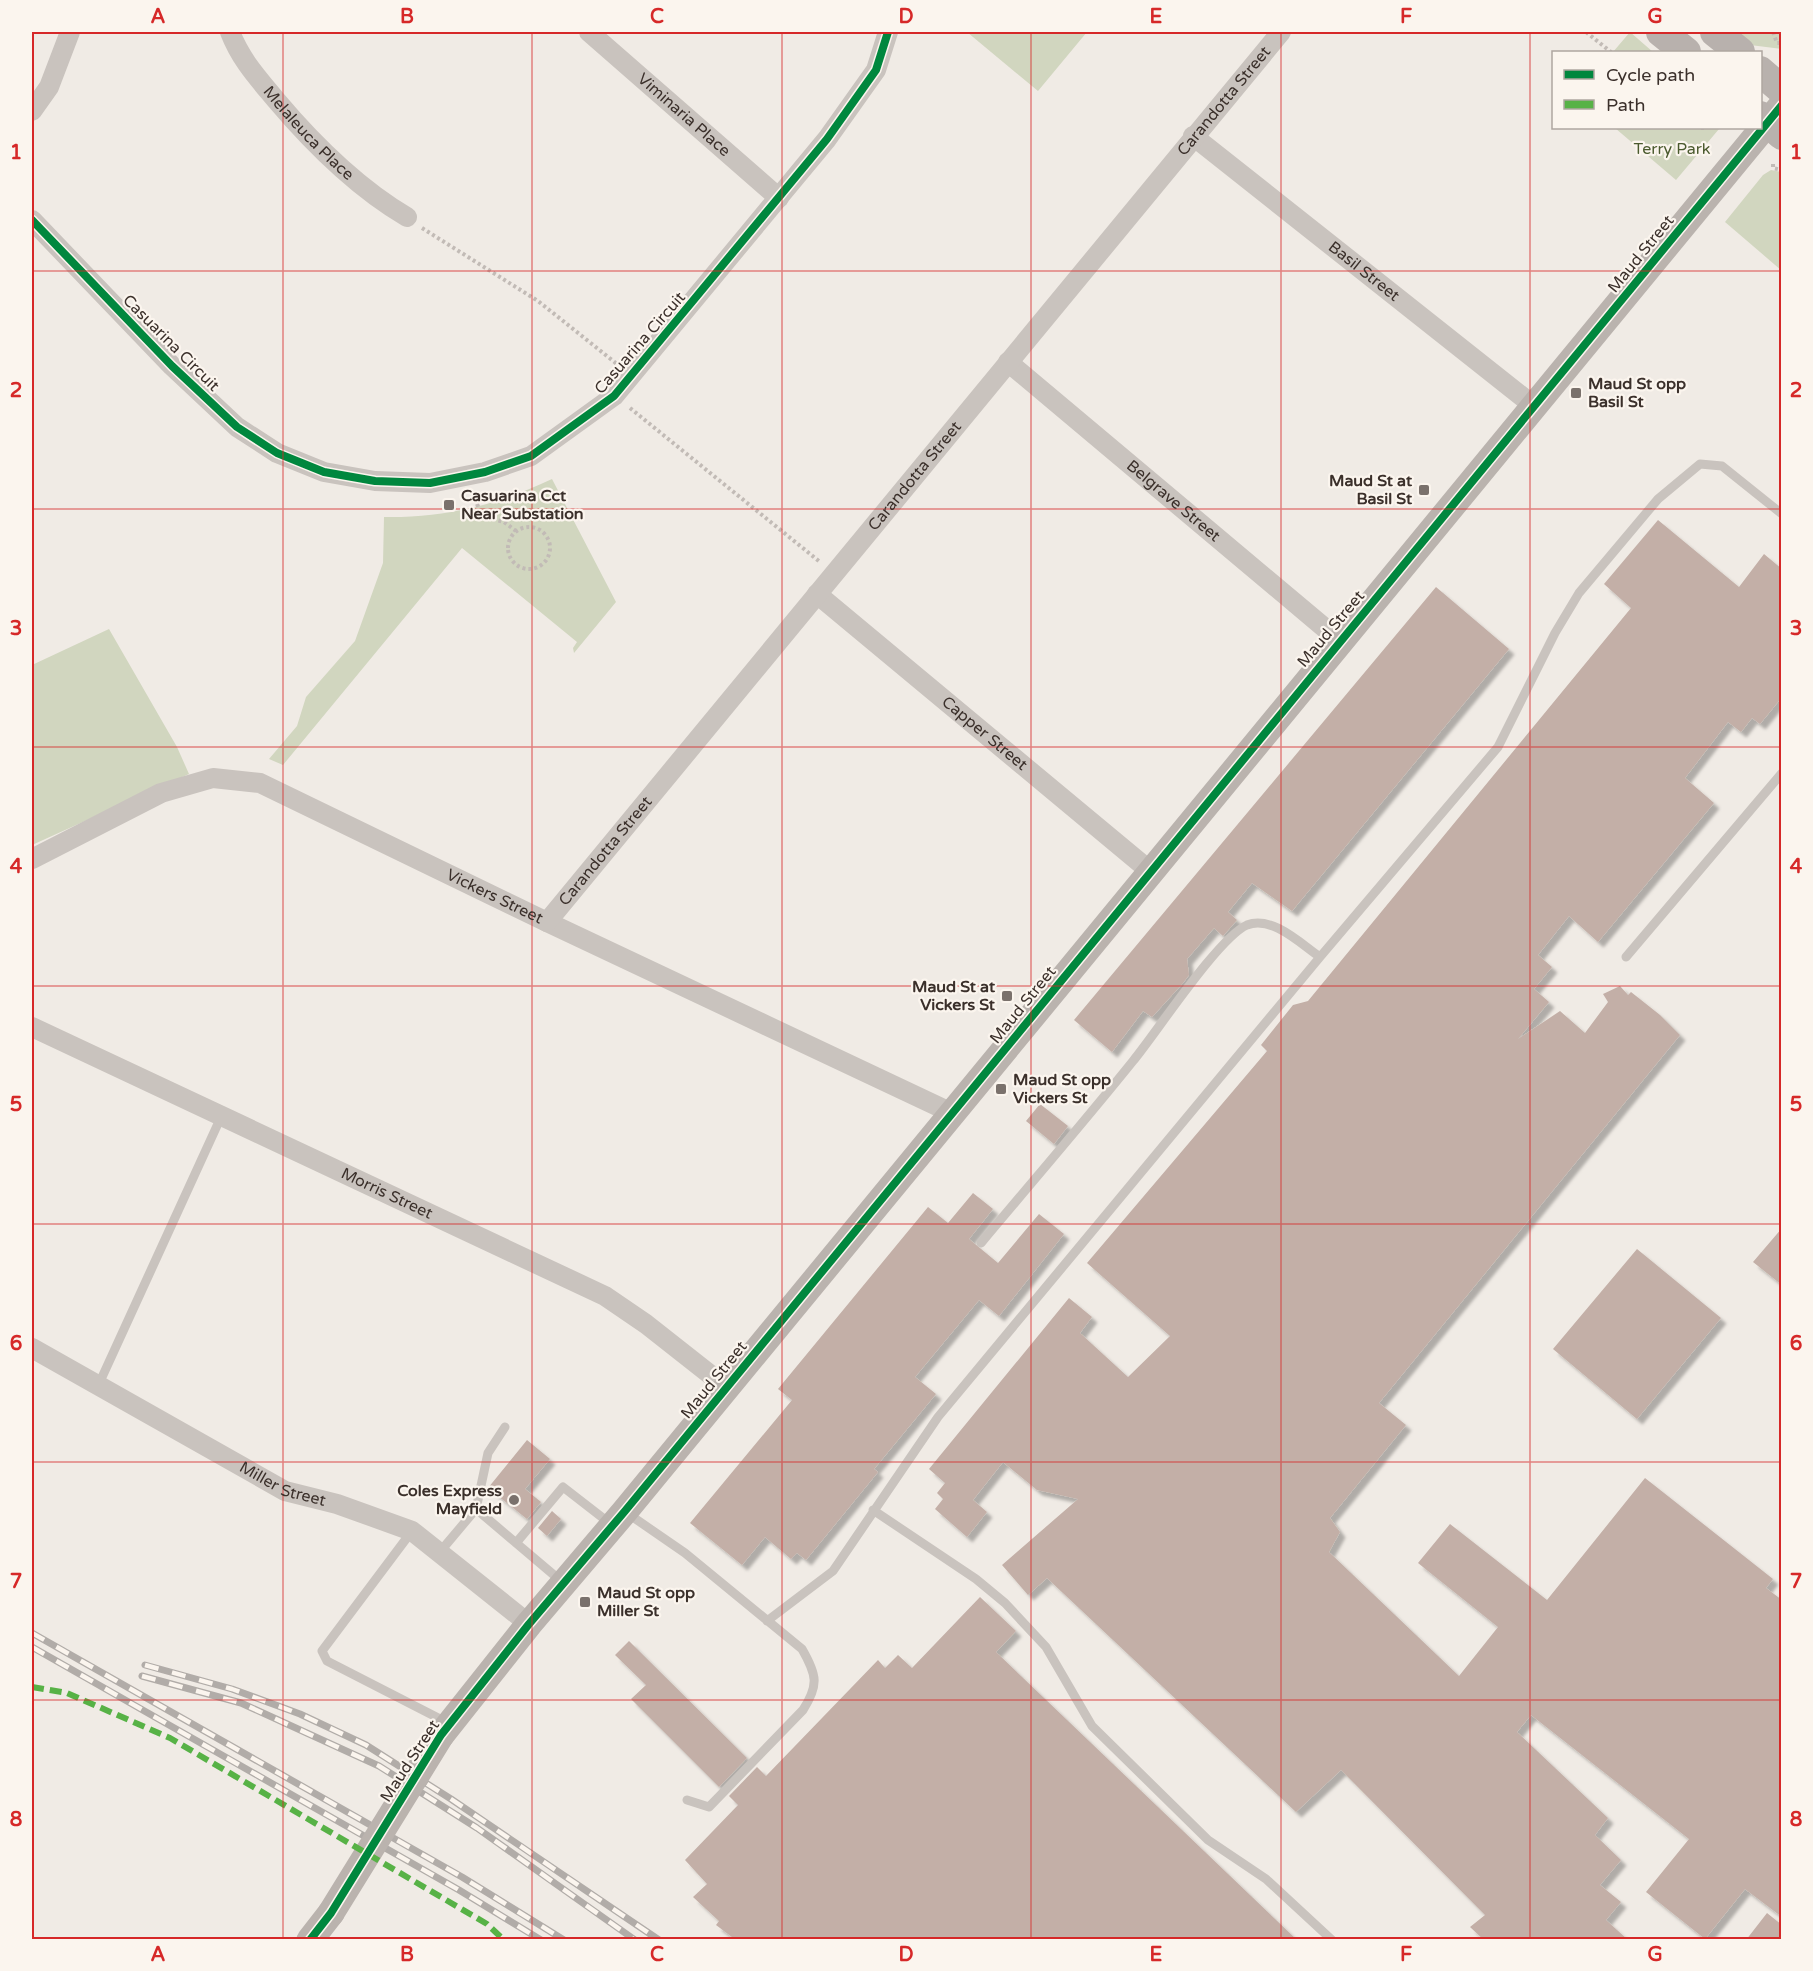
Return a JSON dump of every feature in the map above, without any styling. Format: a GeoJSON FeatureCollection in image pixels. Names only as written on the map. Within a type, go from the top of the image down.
{"type":"FeatureCollection","features":[{"type":"Feature","properties":{"kind":"main road"},"geometry":{"type":"LineString","coordinates":[[1661,32],[1685,51]]}},
{"type":"Feature","properties":{"kind":"main road"},"geometry":{"type":"LineString","coordinates":[[1715,32],[1739,51]]}},
{"type":"Feature","properties":{"kind":"main road"},"geometry":{"type":"LineString","coordinates":[[1762,72],[1782,90]]}},
{"type":"Feature","properties":{"kind":"main road","name":"Maud Street"},"geometry":{"type":"LineString","coordinates":[[310,1940],[331,1913],[445,1729],[1339,640],[1773,120]]}},
{"type":"Feature","properties":{"kind":"street"},"geometry":{"type":"LineString","coordinates":[[32,111],[49,87],[70,32]]}},
{"type":"Feature","properties":{"kind":"street","name":"Melaleuca Place"},"geometry":{"type":"LineString","coordinates":[[230,32],[240,56],[313,144],[381,202],[407,217]]}},
{"type":"Feature","properties":{"kind":"street","name":"Viminaria Place"},"geometry":{"type":"LineString","coordinates":[[589,32],[779,198]]}},
{"type":"Feature","properties":{"kind":"street","name":"Casuarina Circuit"},"geometry":{"type":"LineString","coordinates":[[32,220],[172,366],[237,428],[277,453],[324,472],[375,481],[430,483],[485,472],[531,456],[614,396],[826,139],[876,70],[888,32]]}},
{"type":"Feature","properties":{"kind":"street","name":"Carandotta Street"},"geometry":{"type":"LineString","coordinates":[[548,922],[1193,136],[1281,32]]}},
{"type":"Feature","properties":{"kind":"street","name":"Basil Street"},"geometry":{"type":"LineString","coordinates":[[1193,136],[1534,406]]}},
{"type":"Feature","properties":{"kind":"street","name":"Belgrave Street"},"geometry":{"type":"LineString","coordinates":[[1008,362],[1339,640]]}},
{"type":"Feature","properties":{"kind":"street","name":"Capper Street"},"geometry":{"type":"LineString","coordinates":[[817,594],[1150,871]]}},
{"type":"Feature","properties":{"kind":"street","name":"Vickers Street"},"geometry":{"type":"LineString","coordinates":[[32,859],[161,793],[213,778],[260,783],[952,1113]]}},
{"type":"Feature","properties":{"kind":"street","name":"Morris Street"},"geometry":{"type":"LineString","coordinates":[[32,1027],[605,1296],[646,1324],[726,1387]]}},
{"type":"Feature","properties":{"kind":"street","name":"Miller Street"},"geometry":{"type":"LineString","coordinates":[[32,1348],[285,1491],[376,1516],[412,1531],[530,1624]]}},
{"type":"Feature","properties":{"kind":"lane"},"geometry":{"type":"LineString","coordinates":[[767,1621],[833,1570],[938,1417],[1320,957],[1498,747],[1555,633],[1580,593],[1658,499],[1700,464],[1722,466],[1782,514]]}},
{"type":"Feature","properties":{"kind":"lane"},"geometry":{"type":"LineString","coordinates":[[1626,957],[1782,773]]}},
{"type":"Feature","properties":{"kind":"lane"},"geometry":{"type":"LineString","coordinates":[[981,1243],[1134,1060],[1224,942],[1248,925],[1265,924],[1281,929],[1320,957]]}},
{"type":"Feature","properties":{"kind":"lane"},"geometry":{"type":"LineString","coordinates":[[98,1386],[221,1117]]}},
{"type":"Feature","properties":{"kind":"lane"},"geometry":{"type":"LineString","coordinates":[[439,1553],[476,1509],[488,1453],[505,1427]]}},
{"type":"Feature","properties":{"kind":"lane"},"geometry":{"type":"LineString","coordinates":[[516,1544],[563,1487],[619,1518],[667,1540],[802,1649],[810,1662],[815,1682],[813,1694],[803,1710],[709,1807],[687,1800]]}},
{"type":"Feature","properties":{"kind":"lane"},"geometry":{"type":"LineString","coordinates":[[476,1509],[563,1584]]}},
{"type":"Feature","properties":{"kind":"lane"},"geometry":{"type":"LineString","coordinates":[[873,1510],[976,1579],[1005,1603],[1046,1647],[1092,1726],[1208,1840],[1266,1879],[1332,1940]]}},
{"type":"Feature","properties":{"kind":"lane"},"geometry":{"type":"LineString","coordinates":[[412,1531],[322,1651],[327,1661],[445,1729]]}},
{"type":"Feature","properties":{"kind":"path"},"geometry":{"type":"LineString","coordinates":[[1586,32],[1610,51]]}},
{"type":"Feature","properties":{"kind":"path"},"geometry":{"type":"LineString","coordinates":[[1773,32],[1780,43]]}},
{"type":"Feature","properties":{"kind":"path"},"geometry":{"type":"LineString","coordinates":[[1773,164],[1773,168],[1782,170]]}},
{"type":"Feature","properties":{"kind":"path"},"geometry":{"type":"LineString","coordinates":[[407,217],[442,243],[538,301],[632,375]]}},
{"type":"Feature","properties":{"kind":"path"},"geometry":{"type":"LineString","coordinates":[[614,396],[834,573]]}},
{"type":"Feature","properties":{"kind":"path"},"geometry":{"type":"LineString","coordinates":[[477,504],[482,516],[504,522],[516,531]]}},
{"type":"Feature","properties":{"kind":"path"},"geometry":{"type":"LineString","coordinates":[[530,526],[537,528],[548,537],[550,551],[544,563],[538,567],[525,568],[513,562],[508,549],[516,531],[530,526]]}},
{"type":"Feature","properties":{"kind":"green space"},"geometry":{"type":"Polygon","coordinates":[[[967,32],[1087,32],[1038,91],[967,32]]]}},
{"type":"Feature","properties":{"kind":"green space"},"geometry":{"type":"Polygon","coordinates":[[[1630,32],[1652,51],[1614,51],[1630,32]]]}},
{"type":"Feature","properties":{"kind":"green space"},"geometry":{"type":"Polygon","coordinates":[[[1732,32],[1781,32],[1781,49],[1750,45],[1732,32]]]}},
{"type":"Feature","properties":{"kind":"green space","name":"Terry Park"},"geometry":{"type":"Polygon","coordinates":[[[1616,129],[1719,129],[1676,180],[1616,129]]]}},
{"type":"Feature","properties":{"kind":"green space"},"geometry":{"type":"Polygon","coordinates":[[[1771,170],[1781,172],[1781,270],[1725,222],[1763,175],[1771,170]]]}},
{"type":"Feature","properties":{"kind":"green space"},"geometry":{"type":"Polygon","coordinates":[[[552,479],[616,602],[574,653],[573,648],[577,642],[462,548],[283,765],[269,759],[297,726],[306,697],[355,641],[383,563],[384,517],[428,515],[470,508],[511,496],[552,479]]]}},
{"type":"Feature","properties":{"kind":"green space"},"geometry":{"type":"Polygon","coordinates":[[[109,629],[177,747],[189,774],[32,845],[32,665],[109,629]]]}},
{"type":"Feature","properties":{"kind":"building"},"geometry":{"type":"Polygon","coordinates":[[[1658,520],[1739,587],[1764,554],[1782,569],[1782,697],[1760,724],[1752,718],[1741,732],[1728,722],[1685,778],[1714,803],[1598,942],[1569,916],[1538,955],[1552,967],[1534,989],[1549,1002],[1518,1039],[1560,1011],[1585,1033],[1608,1002],[1603,994],[1620,986],[1628,995],[1631,992],[1660,1015],[1680,1035],[1379,1403],[1406,1425],[1330,1518],[1340,1532],[1329,1552],[1459,1676],[1498,1627],[1418,1563],[1450,1524],[1547,1600],[1645,1478],[1773,1579],[1766,1588],[1782,1600],[1782,1917],[1745,1889],[1705,1939],[1646,1892],[1689,1839],[1531,1715],[1517,1732],[1608,1818],[1595,1835],[1621,1860],[1600,1885],[1621,1902],[1606,1920],[1628,1940],[1484,1940],[1470,1927],[1485,1915],[1341,1770],[1296,1812],[1047,1578],[1028,1595],[1002,1565],[1078,1499],[1037,1490],[1003,1462],[973,1500],[987,1512],[967,1537],[935,1509],[943,1499],[937,1493],[945,1483],[929,1469],[1069,1298],[1092,1317],[1080,1333],[1128,1377],[1170,1336],[1087,1263],[1267,1051],[1261,1045],[1293,1005],[1308,1001],[1631,608],[1604,584],[1658,520]]]}},
{"type":"Feature","properties":{"kind":"building"},"geometry":{"type":"Polygon","coordinates":[[[1436,587],[1509,649],[1292,911],[1252,883],[1228,912],[1237,920],[1223,936],[1214,928],[1187,959],[1189,975],[1183,983],[1152,1017],[1143,1011],[1112,1052],[1074,1020],[1436,587]]]}},
{"type":"Feature","properties":{"kind":"building"},"geometry":{"type":"Polygon","coordinates":[[[1040,1104],[1068,1126],[1054,1144],[1026,1121],[1040,1104]]]}},
{"type":"Feature","properties":{"kind":"building"},"geometry":{"type":"Polygon","coordinates":[[[973,1193],[993,1209],[969,1239],[998,1263],[1039,1214],[1064,1234],[999,1316],[979,1300],[915,1377],[936,1394],[874,1469],[878,1472],[806,1560],[797,1553],[791,1559],[765,1537],[742,1565],[690,1523],[792,1400],[778,1389],[928,1207],[948,1223],[973,1193]]]}},
{"type":"Feature","properties":{"kind":"building"},"geometry":{"type":"Polygon","coordinates":[[[1782,1228],[1782,1285],[1753,1262],[1782,1228]]]}},
{"type":"Feature","properties":{"kind":"building"},"geometry":{"type":"Polygon","coordinates":[[[1637,1249],[1721,1318],[1637,1419],[1553,1349],[1637,1249]]]}},
{"type":"Feature","properties":{"kind":"building"},"geometry":{"type":"Polygon","coordinates":[[[527,1440],[550,1459],[525,1489],[541,1502],[527,1519],[488,1488],[527,1440]]]}},
{"type":"Feature","properties":{"kind":"building"},"geometry":{"type":"Polygon","coordinates":[[[552,1511],[561,1519],[547,1536],[538,1528],[552,1511]]]}},
{"type":"Feature","properties":{"kind":"building"},"geometry":{"type":"Polygon","coordinates":[[[980,1597],[1016,1631],[996,1652],[1297,1940],[736,1940],[716,1925],[719,1921],[693,1897],[707,1884],[685,1860],[738,1805],[729,1796],[757,1767],[766,1776],[878,1660],[885,1668],[898,1655],[912,1668],[980,1597]]]}},
{"type":"Feature","properties":{"kind":"building"},"geometry":{"type":"Polygon","coordinates":[[[629,1641],[747,1758],[719,1787],[631,1699],[646,1685],[615,1655],[629,1641]]]}},
{"type":"Feature","properties":{"kind":"building"},"geometry":{"type":"Polygon","coordinates":[[[1767,1913],[1782,1925],[1782,1940],[1746,1940],[1767,1913]]]}},
{"type":"Feature","properties":{"kind":"railway"},"geometry":{"type":"LineString","coordinates":[[32,1633],[462,1877],[564,1940]]}},
{"type":"Feature","properties":{"kind":"railway"},"geometry":{"type":"LineString","coordinates":[[32,1647],[459,1890],[541,1940]]}},
{"type":"Feature","properties":{"kind":"railway"},"geometry":{"type":"LineString","coordinates":[[145,1665],[232,1689],[300,1714],[366,1745],[451,1799],[659,1940]]}},
{"type":"Feature","properties":{"kind":"railway"},"geometry":{"type":"LineString","coordinates":[[142,1676],[241,1703],[379,1766],[477,1828],[635,1940]]}},
{"type":"Feature","properties":{"kind":"marked path"},"geometry":{"type":"LineString","coordinates":[[32,1687],[67,1693],[170,1738],[487,1924],[504,1940]]}},
{"type":"Feature","properties":{"kind":"cycle path"},"geometry":{"type":"LineString","coordinates":[[32,220],[172,366],[237,427],[277,453],[324,472],[375,481],[430,483],[485,472],[531,456],[614,396],[827,139],[876,70],[888,32]]}},
{"type":"Feature","properties":{"kind":"cycle path"},"geometry":{"type":"LineString","coordinates":[[310,1940],[331,1913],[441,1735],[529,1624],[625,1511],[1782,105]]}},
{"type":"Feature","properties":{"kind":"place","name":"Maud St opp Basil St"},"geometry":{"type":"Point","coordinates":[1576,393]}},
{"type":"Feature","properties":{"kind":"place","name":"Maud St at Basil St"},"geometry":{"type":"Point","coordinates":[1424,490]}},
{"type":"Feature","properties":{"kind":"place","name":"Casuarina Cct Near Substation"},"geometry":{"type":"Point","coordinates":[449,505]}},
{"type":"Feature","properties":{"kind":"place","name":"Maud St at Vickers St"},"geometry":{"type":"Point","coordinates":[1007,996]}},
{"type":"Feature","properties":{"kind":"place","name":"Maud St opp Vickers St"},"geometry":{"type":"Point","coordinates":[1001,1089]}},
{"type":"Feature","properties":{"kind":"place","name":"Coles Express Mayfield"},"geometry":{"type":"Point","coordinates":[514,1500]}},
{"type":"Feature","properties":{"kind":"place","name":"Maud St opp Miller St"},"geometry":{"type":"Point","coordinates":[585,1602]}}]}
